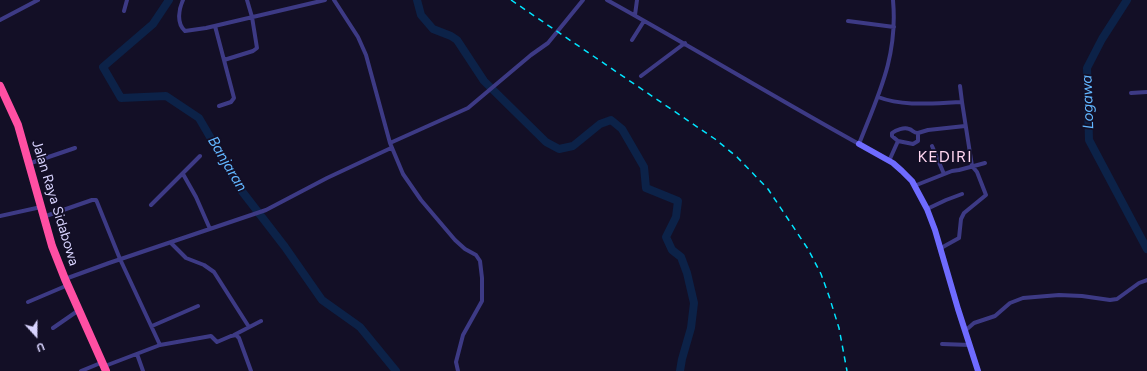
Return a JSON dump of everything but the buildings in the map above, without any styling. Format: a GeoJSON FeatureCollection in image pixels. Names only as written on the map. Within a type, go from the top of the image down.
{"type":"FeatureCollection","features":[{"type":"Feature","properties":{"kind":"highway","name":"Jalan Raya Sidabowa"},"geometry":{"type":"LineString","coordinates":[[0,86],[18,125],[52,246],[105,366]]}},
{"type":"Feature","properties":{"kind":"street"},"geometry":{"type":"LineString","coordinates":[[0,20],[38,0]]}},
{"type":"Feature","properties":{"kind":"street"},"geometry":{"type":"LineString","coordinates":[[124,11],[127,0]]}},
{"type":"Feature","properties":{"kind":"street"},"geometry":{"type":"LineString","coordinates":[[183,0],[179,12],[181,26],[183,29],[189,31],[324,0]]}},
{"type":"Feature","properties":{"kind":"street"},"geometry":{"type":"LineString","coordinates":[[224,60],[257,49],[252,17],[247,0]]}},
{"type":"Feature","properties":{"kind":"street"},"geometry":{"type":"LineString","coordinates":[[334,0],[358,37],[366,55],[391,146],[403,174],[421,200],[455,240],[465,249],[476,255],[480,261],[482,301],[463,335],[456,362],[458,371]]}},
{"type":"Feature","properties":{"kind":"street"},"geometry":{"type":"LineString","coordinates":[[28,302],[67,282],[120,259],[266,210],[464,110],[531,55],[548,43],[583,0]]}},
{"type":"Feature","properties":{"kind":"street"},"geometry":{"type":"LineString","coordinates":[[607,0],[615,2],[635,16],[889,161],[905,173],[927,209],[941,248],[978,371]]}},
{"type":"Feature","properties":{"kind":"street"},"geometry":{"type":"LineString","coordinates":[[635,16],[637,0]]}},
{"type":"Feature","properties":{"kind":"street"},"geometry":{"type":"LineString","coordinates":[[859,144],[889,65],[894,27],[893,0]]}},
{"type":"Feature","properties":{"kind":"street"},"geometry":{"type":"LineString","coordinates":[[632,40],[644,21]]}},
{"type":"Feature","properties":{"kind":"street"},"geometry":{"type":"LineString","coordinates":[[848,22],[894,27]]}},
{"type":"Feature","properties":{"kind":"street"},"geometry":{"type":"LineString","coordinates":[[215,26],[234,98],[231,102],[219,106]]}},
{"type":"Feature","properties":{"kind":"street"},"geometry":{"type":"LineString","coordinates":[[641,76],[685,44]]}},
{"type":"Feature","properties":{"kind":"street"},"geometry":{"type":"LineString","coordinates":[[941,248],[959,238],[964,213],[986,195],[977,172],[972,166],[960,86]]}},
{"type":"Feature","properties":{"kind":"street"},"geometry":{"type":"LineString","coordinates":[[1131,93],[1147,92]]}},
{"type":"Feature","properties":{"kind":"street"},"geometry":{"type":"LineString","coordinates":[[878,97],[888,101],[915,104],[962,102]]}},
{"type":"Feature","properties":{"kind":"street"},"geometry":{"type":"LineString","coordinates":[[918,133],[918,141],[916,143],[906,144],[898,141],[892,136],[894,131],[902,128],[918,133],[928,130],[965,126]]}},
{"type":"Feature","properties":{"kind":"street"},"geometry":{"type":"LineString","coordinates":[[889,161],[898,141]]}},
{"type":"Feature","properties":{"kind":"street"},"geometry":{"type":"LineString","coordinates":[[932,146],[944,174]]}},
{"type":"Feature","properties":{"kind":"street"},"geometry":{"type":"LineString","coordinates":[[28,164],[76,148]]}},
{"type":"Feature","properties":{"kind":"street"},"geometry":{"type":"LineString","coordinates":[[151,205],[200,156]]}},
{"type":"Feature","properties":{"kind":"street"},"geometry":{"type":"LineString","coordinates":[[914,186],[944,174],[985,163]]}},
{"type":"Feature","properties":{"kind":"street"},"geometry":{"type":"LineString","coordinates":[[183,174],[196,197],[210,229]]}},
{"type":"Feature","properties":{"kind":"street"},"geometry":{"type":"LineString","coordinates":[[927,209],[962,194]]}},
{"type":"Feature","properties":{"kind":"street"},"geometry":{"type":"LineString","coordinates":[[43,217],[96,200],[120,259],[160,345]]}},
{"type":"Feature","properties":{"kind":"street"},"geometry":{"type":"LineString","coordinates":[[0,216],[40,207]]}},
{"type":"Feature","properties":{"kind":"street"},"geometry":{"type":"LineString","coordinates":[[171,243],[186,258],[204,265],[214,272],[249,327]]}},
{"type":"Feature","properties":{"kind":"street"},"geometry":{"type":"LineString","coordinates":[[966,330],[974,323],[995,316],[1010,303],[1023,298],[1058,295],[1082,296],[1110,300],[1116,299],[1139,283],[1147,280]]}},
{"type":"Feature","properties":{"kind":"street"},"geometry":{"type":"LineString","coordinates":[[152,326],[198,306]]}},
{"type":"Feature","properties":{"kind":"street"},"geometry":{"type":"LineString","coordinates":[[53,328],[79,310]]}},
{"type":"Feature","properties":{"kind":"street"},"geometry":{"type":"LineString","coordinates":[[81,371],[105,366],[160,345],[211,336],[217,342],[261,321]]}},
{"type":"Feature","properties":{"kind":"street"},"geometry":{"type":"LineString","coordinates":[[963,321],[974,323]]}},
{"type":"Feature","properties":{"kind":"street"},"geometry":{"type":"LineString","coordinates":[[234,335],[239,338],[251,371]]}},
{"type":"Feature","properties":{"kind":"street"},"geometry":{"type":"LineString","coordinates":[[942,344],[970,345]]}},
{"type":"Feature","properties":{"kind":"street"},"geometry":{"type":"LineString","coordinates":[[137,354],[143,371]]}},
{"type":"Feature","properties":{"kind":"waterway","name":"Banjaran"},"geometry":{"type":"LineString","coordinates":[[169,0],[153,24],[103,67],[121,98],[166,96],[199,118],[241,190],[285,247],[322,300],[360,327],[396,371]]}},
{"type":"Feature","properties":{"kind":"waterway"},"geometry":{"type":"LineString","coordinates":[[417,0],[421,15],[433,29],[457,40],[484,81],[546,142],[559,149],[573,146],[600,124],[611,120],[622,129],[644,167],[646,188],[678,201],[676,217],[666,237],[672,250],[681,257],[687,273],[694,303],[691,328],[680,371]]}},
{"type":"Feature","properties":{"kind":"waterway","name":"Logawa"},"geometry":{"type":"LineString","coordinates":[[1127,0],[1102,39],[1087,68],[1089,140],[1147,249]]}},
{"type":"Feature","properties":{"kind":"railway"},"geometry":{"type":"LineString","coordinates":[[511,0],[715,139],[737,157],[768,189],[808,249],[821,274],[839,328],[847,371]]}},
{"type":"Feature","properties":{"kind":"district","name":"KEDIRI"},"geometry":{"type":"Point","coordinates":[945,157]}}]}
